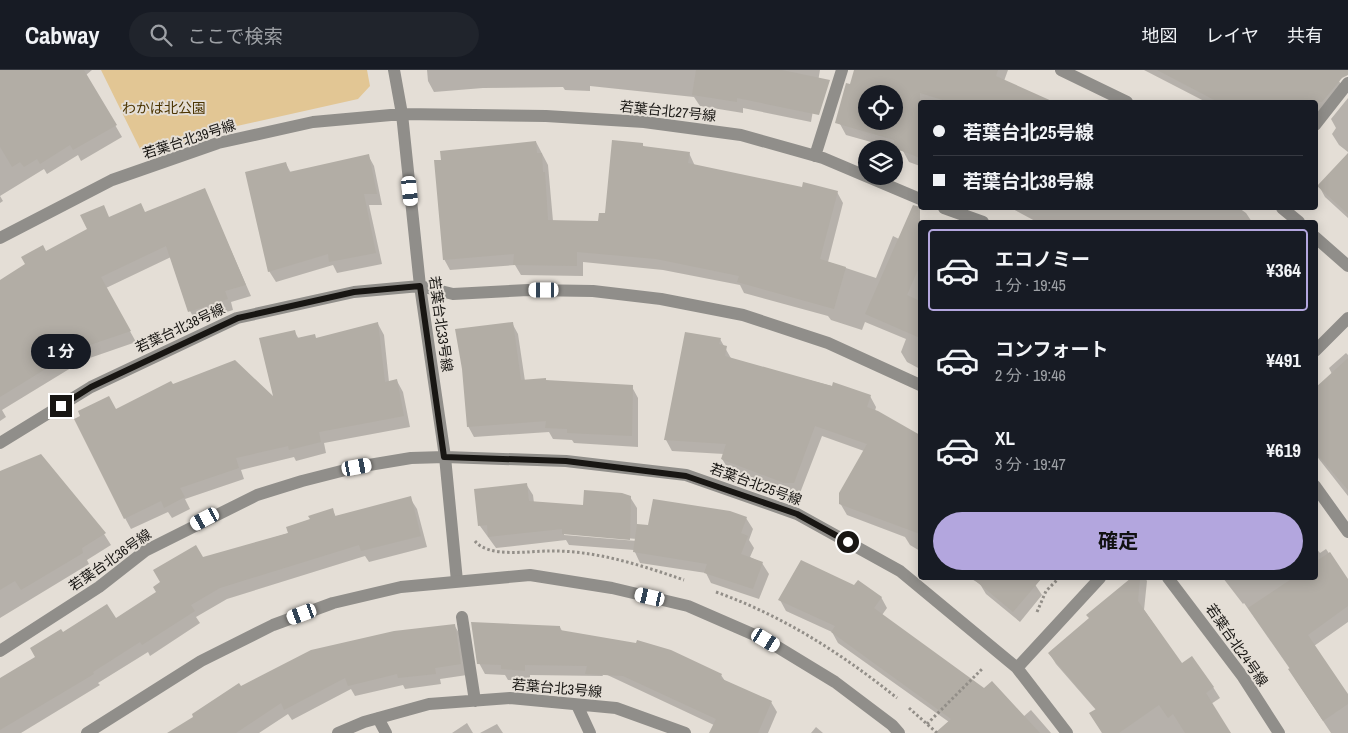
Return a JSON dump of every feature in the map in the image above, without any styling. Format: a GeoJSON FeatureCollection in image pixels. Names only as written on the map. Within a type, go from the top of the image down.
{"type":"FeatureCollection","features":[{"type":"Feature","properties":{"kind":"street","name":"若葉台北33号線"},"geometry":{"type":"LineString","coordinates":[[394,70],[402,114],[420,286],[444,457],[457,581]]}},
{"type":"Feature","properties":{"kind":"street"},"geometry":{"type":"LineString","coordinates":[[815,156],[842,70]]}},
{"type":"Feature","properties":{"kind":"street"},"geometry":{"type":"LineString","coordinates":[[1061,70],[1123,100]]}},
{"type":"Feature","properties":{"kind":"street"},"geometry":{"type":"LineString","coordinates":[[1318,121],[1348,83]]}},
{"type":"Feature","properties":{"kind":"street","name":"若葉台北27号線"},"geometry":{"type":"LineString","coordinates":[[402,114],[546,116],[644,122],[741,135],[815,156],[918,197]]}},
{"type":"Feature","properties":{"kind":"street","name":"若葉台北39号線"},"geometry":{"type":"LineString","coordinates":[[0,238],[112,180],[218,143],[313,122],[402,114]]}},
{"type":"Feature","properties":{"kind":"street"},"geometry":{"type":"LineString","coordinates":[[950,210],[977,220]]}},
{"type":"Feature","properties":{"kind":"street"},"geometry":{"type":"LineString","coordinates":[[1284,210],[1297,220]]}},
{"type":"Feature","properties":{"kind":"street"},"geometry":{"type":"LineString","coordinates":[[1318,240],[1348,266]]}},
{"type":"Feature","properties":{"kind":"street"},"geometry":{"type":"LineString","coordinates":[[420,286],[453,294],[528,290],[593,291],[661,299],[734,313],[828,343],[918,384]]}},
{"type":"Feature","properties":{"kind":"street","name":"若葉台北38号線"},"geometry":{"type":"LineString","coordinates":[[0,444],[91,387],[238,318],[354,292],[420,286]]}},
{"type":"Feature","properties":{"kind":"street"},"geometry":{"type":"LineString","coordinates":[[1318,348],[1348,318]]}},
{"type":"Feature","properties":{"kind":"street","name":"若葉台北36号線"},"geometry":{"type":"LineString","coordinates":[[0,651],[99,586],[145,551],[257,495],[357,467],[411,458],[444,457]]}},
{"type":"Feature","properties":{"kind":"street","name":"若葉台北25号線"},"geometry":{"type":"LineString","coordinates":[[444,457],[566,461],[686,476],[797,514],[900,571],[1017,668],[1067,733]]}},
{"type":"Feature","properties":{"kind":"street"},"geometry":{"type":"LineString","coordinates":[[1318,490],[1348,532]]}},
{"type":"Feature","properties":{"kind":"street"},"geometry":{"type":"LineString","coordinates":[[87,733],[201,661],[272,625],[333,604],[401,587],[530,575],[612,588],[688,606],[766,640],[835,682],[892,725],[899,733]]}},
{"type":"Feature","properties":{"kind":"street"},"geometry":{"type":"LineString","coordinates":[[1017,668],[1098,580]]}},
{"type":"Feature","properties":{"kind":"street","name":"若葉台北24号線"},"geometry":{"type":"LineString","coordinates":[[1170,580],[1243,677],[1278,733]]}},
{"type":"Feature","properties":{"kind":"street"},"geometry":{"type":"LineString","coordinates":[[462,617],[475,701]]}},
{"type":"Feature","properties":{"kind":"street","name":"若葉台北3号線"},"geometry":{"type":"LineString","coordinates":[[338,733],[378,718],[429,704],[510,698],[616,708],[684,733]]}},
{"type":"Feature","properties":{"kind":"street"},"geometry":{"type":"LineString","coordinates":[[577,705],[590,733]]}},
{"type":"Feature","properties":{"kind":"street"},"geometry":{"type":"LineString","coordinates":[[378,718],[386,733]]}},
{"type":"Feature","properties":{"kind":"path"},"geometry":{"type":"LineString","coordinates":[[1035,617],[1046,590],[1057,580]]}},
{"type":"Feature","properties":{"kind":"path"},"geometry":{"type":"LineString","coordinates":[[927,724],[998,652]]}},
{"type":"Feature","properties":{"kind":"green space","name":"わかば北公園"},"geometry":{"type":"Polygon","coordinates":[[[101,70],[367,70],[370,86],[358,99],[237,126],[143,155],[101,70]]]}},
{"type":"Feature","properties":{"kind":"building"},"geometry":{"type":"Polygon","coordinates":[[[0,70],[84,70],[117,125],[73,150],[70,145],[40,164],[37,159],[24,167],[20,162],[12,167],[0,147],[0,70]]]}},
{"type":"Feature","properties":{"kind":"building"},"geometry":{"type":"Polygon","coordinates":[[[696,70],[782,70],[830,80],[819,115],[737,98],[737,102],[692,95],[696,70]]]}},
{"type":"Feature","properties":{"kind":"building"},"geometry":{"type":"Polygon","coordinates":[[[854,70],[998,70],[996,76],[1050,100],[943,100],[920,93],[920,100],[918,100],[918,157],[903,151],[903,140],[894,140],[859,130],[903,130],[903,85],[858,85],[858,130],[835,123],[846,83],[850,84],[854,70]]]}},
{"type":"Feature","properties":{"kind":"building"},"geometry":{"type":"Polygon","coordinates":[[[1157,70],[1348,70],[1348,75],[1342,78],[1322,102],[1318,102],[1318,100],[1214,100],[1157,70]]]}},
{"type":"Feature","properties":{"kind":"building"},"geometry":{"type":"Polygon","coordinates":[[[612,140],[643,143],[643,146],[690,152],[688,163],[802,187],[803,182],[838,191],[820,259],[846,267],[834,309],[737,282],[739,276],[656,259],[577,252],[577,266],[513,265],[514,254],[443,260],[434,160],[441,160],[440,151],[536,141],[537,153],[542,153],[543,172],[545,172],[548,220],[598,221],[599,213],[605,213],[612,140]]]}},
{"type":"Feature","properties":{"kind":"building"},"geometry":{"type":"Polygon","coordinates":[[[1348,153],[1348,214],[1318,185],[1348,153]]]}},
{"type":"Feature","properties":{"kind":"building"},"geometry":{"type":"Polygon","coordinates":[[[369,154],[377,194],[364,194],[376,253],[329,262],[328,254],[268,272],[245,172],[286,162],[289,172],[369,154]]]}},
{"type":"Feature","properties":{"kind":"building"},"geometry":{"type":"Polygon","coordinates":[[[205,188],[246,285],[225,291],[228,299],[188,312],[166,246],[101,277],[131,331],[78,349],[0,397],[0,280],[25,264],[21,257],[43,245],[46,251],[87,229],[80,215],[104,205],[109,217],[141,203],[145,212],[205,188]]]}},
{"type":"Feature","properties":{"kind":"building"},"geometry":{"type":"Polygon","coordinates":[[[913,205],[918,206],[920,220],[918,220],[918,270],[907,295],[918,300],[918,337],[865,314],[913,205]]]}},
{"type":"Feature","properties":{"kind":"building"},"geometry":{"type":"Polygon","coordinates":[[[378,322],[385,382],[397,379],[404,416],[319,432],[321,442],[289,450],[288,446],[236,458],[239,468],[180,488],[185,497],[164,508],[161,501],[124,519],[74,419],[80,416],[78,411],[109,396],[116,409],[171,381],[173,384],[235,360],[273,396],[259,338],[295,330],[297,338],[315,334],[316,338],[378,322]]]}},
{"type":"Feature","properties":{"kind":"building"},"geometry":{"type":"Polygon","coordinates":[[[513,322],[521,380],[546,378],[546,380],[633,385],[632,436],[567,433],[567,429],[545,428],[546,421],[467,427],[462,369],[455,329],[513,322]]]}},
{"type":"Feature","properties":{"kind":"building"},"geometry":{"type":"Polygon","coordinates":[[[685,332],[721,338],[719,344],[727,346],[725,356],[832,386],[833,382],[871,395],[867,407],[878,411],[918,434],[918,533],[839,504],[839,493],[867,444],[815,426],[794,483],[784,483],[721,459],[726,444],[664,440],[685,332]]]}},
{"type":"Feature","properties":{"kind":"building"},"geometry":{"type":"Polygon","coordinates":[[[1348,358],[1348,490],[1318,455],[1318,385],[1348,358]]]}},
{"type":"Feature","properties":{"kind":"building"},"geometry":{"type":"Polygon","coordinates":[[[41,454],[106,533],[82,548],[83,553],[21,590],[15,581],[0,590],[0,471],[41,454]]]}},
{"type":"Feature","properties":{"kind":"building"},"geometry":{"type":"Polygon","coordinates":[[[527,483],[529,501],[583,505],[584,490],[622,493],[631,496],[630,540],[562,534],[562,529],[488,537],[487,525],[478,526],[474,489],[527,483]]]}},
{"type":"Feature","properties":{"kind":"building"},"geometry":{"type":"Polygon","coordinates":[[[411,496],[421,536],[361,551],[359,545],[220,588],[191,605],[195,611],[142,645],[140,642],[93,672],[94,674],[0,730],[0,678],[35,657],[30,648],[61,629],[63,632],[107,604],[116,618],[156,592],[153,587],[160,582],[153,570],[196,545],[203,557],[288,533],[286,527],[310,519],[308,516],[333,508],[335,516],[411,496]]]}},
{"type":"Feature","properties":{"kind":"building"},"geometry":{"type":"Polygon","coordinates":[[[653,499],[730,511],[747,517],[741,533],[748,536],[741,554],[763,562],[753,589],[704,573],[707,564],[633,552],[637,524],[648,525],[653,499]]]}},
{"type":"Feature","properties":{"kind":"building"},"geometry":{"type":"Polygon","coordinates":[[[1330,552],[1348,579],[1348,606],[1308,635],[1348,694],[1348,704],[1323,721],[1288,669],[1290,668],[1248,608],[1290,580],[1318,580],[1318,560],[1330,552]]]}},
{"type":"Feature","properties":{"kind":"building"},"geometry":{"type":"Polygon","coordinates":[[[801,560],[854,585],[858,580],[882,597],[874,608],[984,688],[992,681],[1040,733],[935,733],[951,719],[831,632],[835,626],[778,600],[801,560]]]}},
{"type":"Feature","properties":{"kind":"building"},"geometry":{"type":"Polygon","coordinates":[[[974,580],[1040,580],[1013,612],[974,580]]]}},
{"type":"Feature","properties":{"kind":"building"},"geometry":{"type":"Polygon","coordinates":[[[1129,580],[1140,580],[1138,601],[1182,663],[1192,656],[1214,687],[1206,693],[1231,733],[1185,733],[1173,714],[1168,718],[1159,705],[1119,733],[1102,733],[1089,713],[1096,709],[1048,653],[1089,618],[1086,615],[1129,580]]]}},
{"type":"Feature","properties":{"kind":"building"},"geometry":{"type":"Polygon","coordinates":[[[471,622],[560,626],[560,630],[636,643],[637,640],[671,650],[722,674],[720,678],[772,701],[758,733],[709,733],[716,719],[623,676],[585,674],[587,666],[525,665],[525,671],[501,669],[501,665],[477,664],[471,622]]]}},
{"type":"Feature","properties":{"kind":"building"},"geometry":{"type":"Polygon","coordinates":[[[455,624],[461,664],[435,668],[436,674],[398,678],[397,674],[348,686],[345,678],[284,710],[281,703],[236,733],[167,733],[193,717],[192,714],[239,683],[241,686],[311,650],[394,631],[455,624]]]}},
{"type":"Feature","properties":{"kind":"route"},"geometry":{"type":"LineString","coordinates":[[61,406],[91,387],[238,318],[354,292],[420,286],[444,457],[566,461],[686,476],[797,514],[848,542]]}}]}
